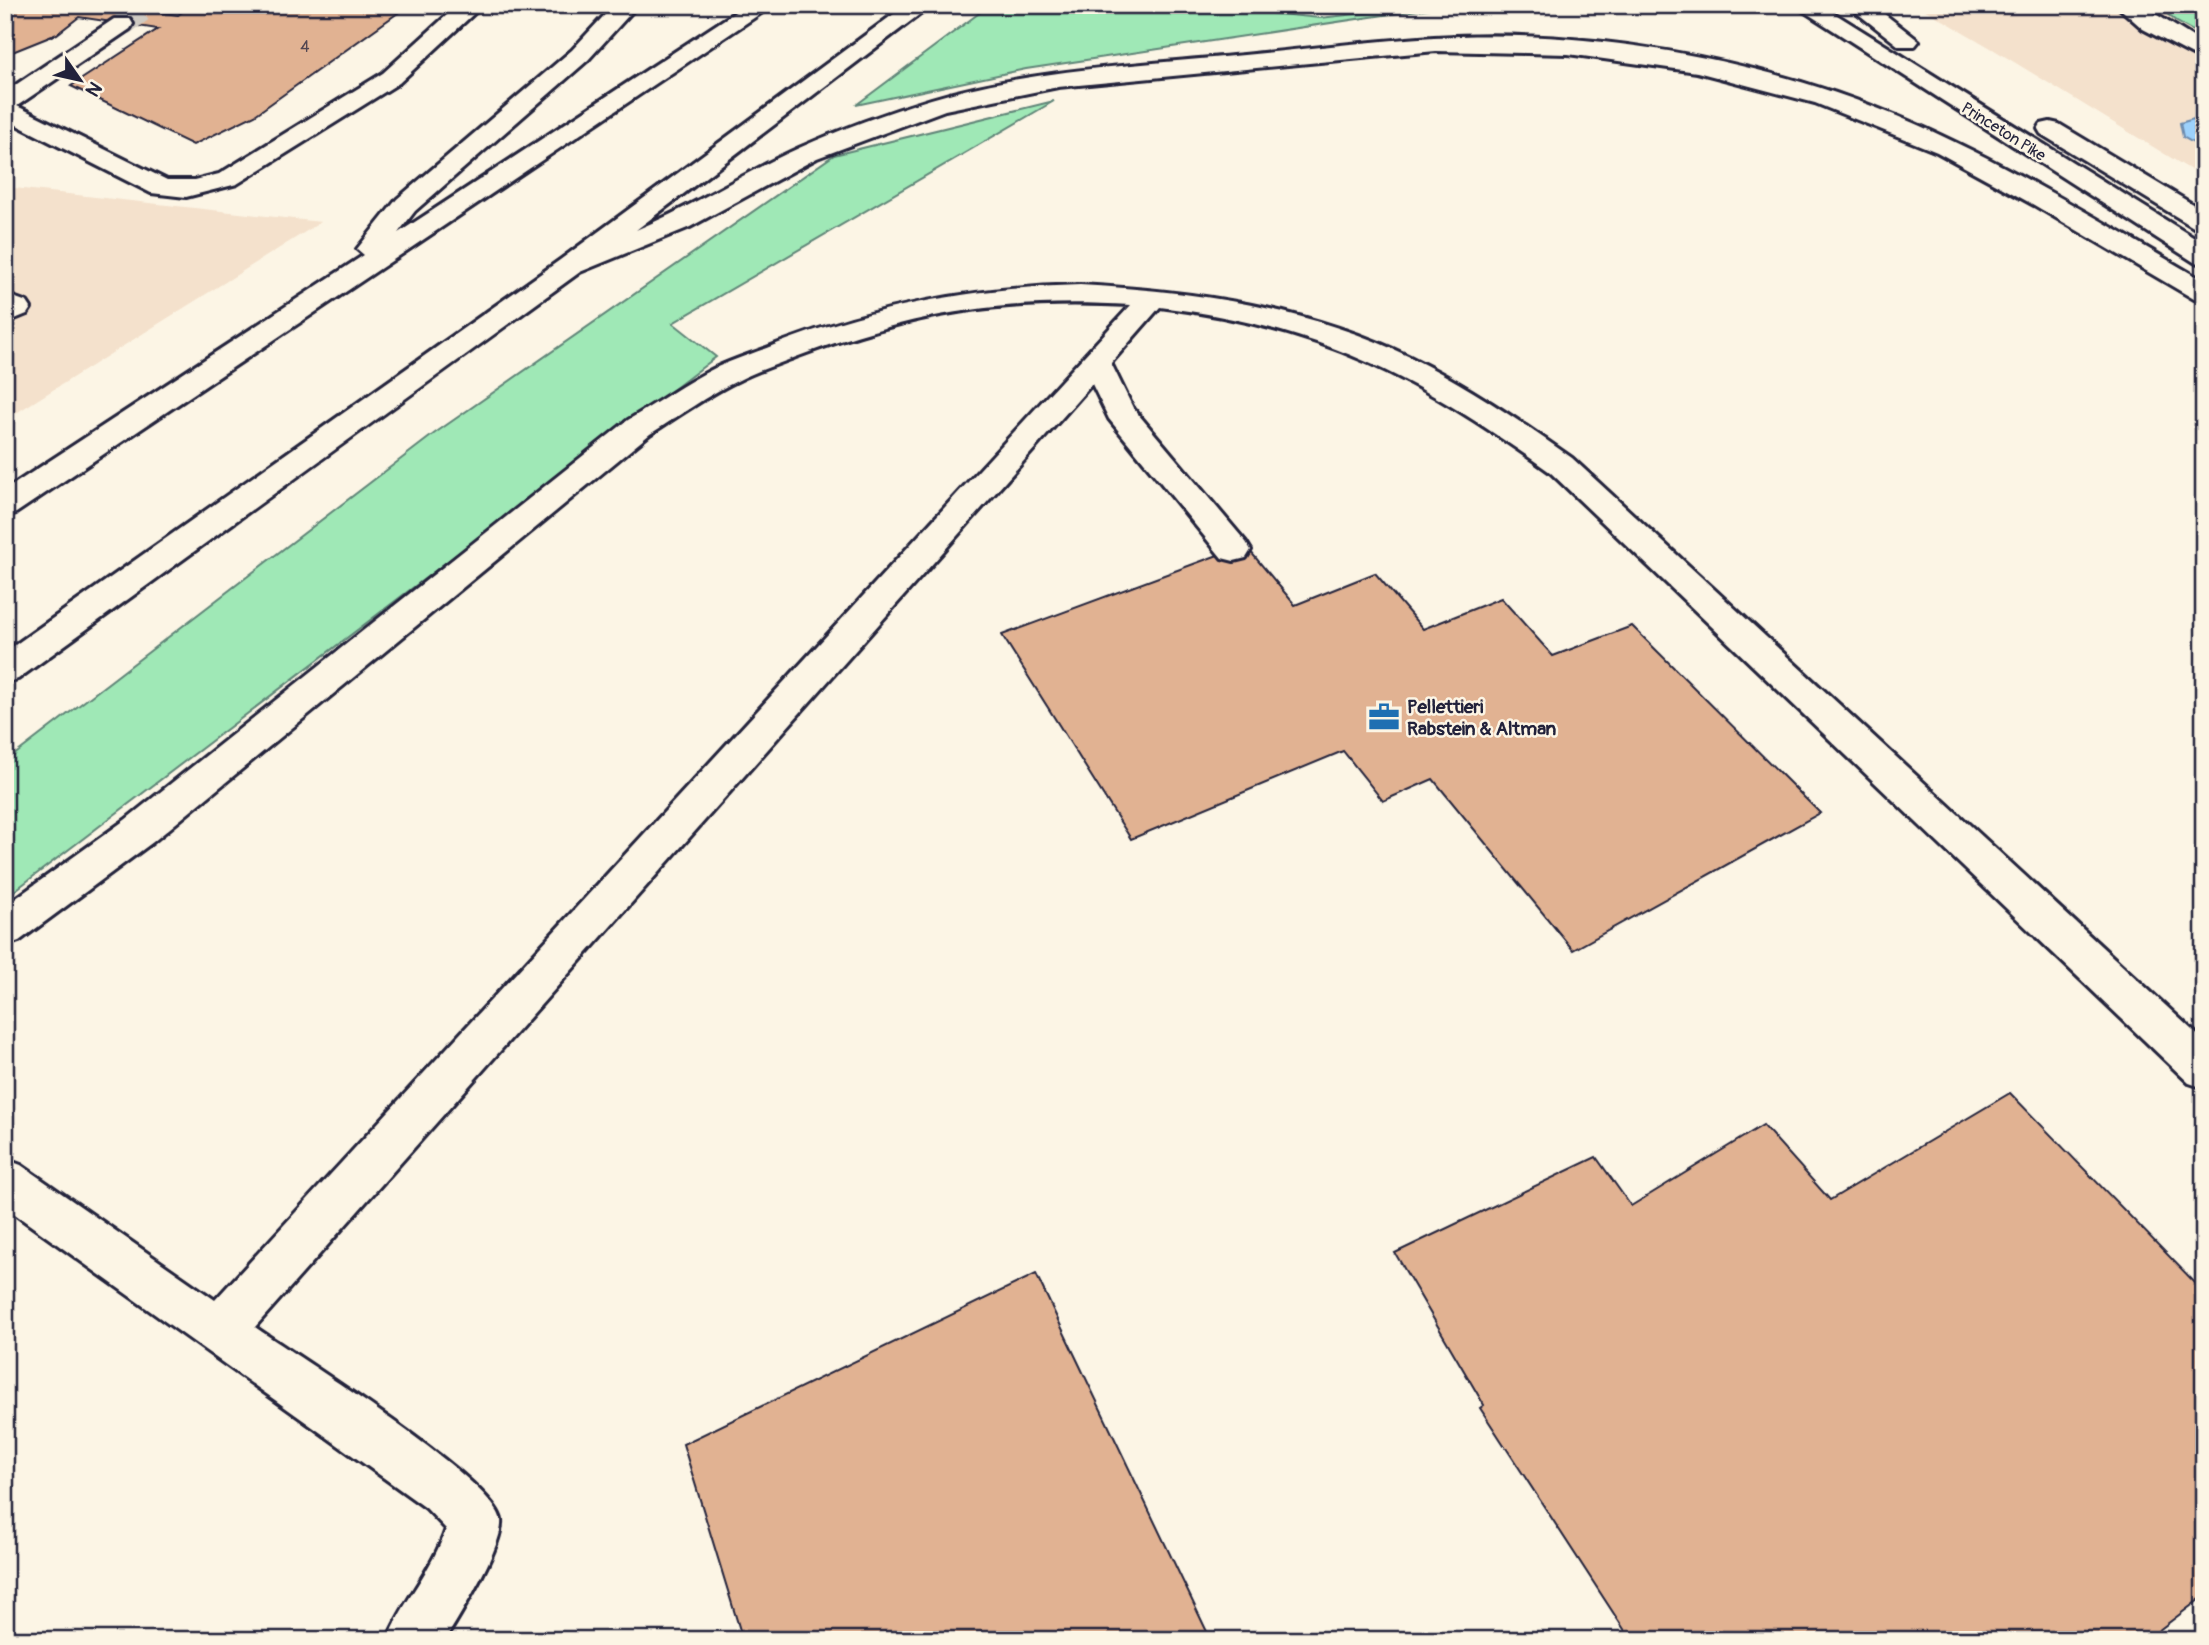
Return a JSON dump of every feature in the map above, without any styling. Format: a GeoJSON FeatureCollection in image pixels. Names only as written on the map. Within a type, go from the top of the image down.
{"type":"FeatureCollection","features":[{"type":"Feature","properties":{"kind":"main road"},"geometry":{"type":"LineString","coordinates":[[5,109],[160,187],[176,190],[211,186],[228,179],[391,78],[472,5]]}},
{"type":"Feature","properties":{"kind":"main road"},"geometry":{"type":"LineString","coordinates":[[352,274],[405,205],[580,55],[627,5]]}},
{"type":"Feature","properties":{"kind":"main road"},"geometry":{"type":"LineString","coordinates":[[5,505],[762,5]]}},
{"type":"Feature","properties":{"kind":"main road"},"geometry":{"type":"LineString","coordinates":[[5,670],[570,266],[921,5]]}},
{"type":"Feature","properties":{"kind":"main road","name":"Princeton Pike"},"geometry":{"type":"LineString","coordinates":[[1805,5],[2204,256]]}},
{"type":"Feature","properties":{"kind":"main road"},"geometry":{"type":"LineString","coordinates":[[1844,5],[1931,55]]}},
{"type":"Feature","properties":{"kind":"main road"},"geometry":{"type":"LineString","coordinates":[[1858,5],[1907,41]]}},
{"type":"Feature","properties":{"kind":"main road"},"geometry":{"type":"LineString","coordinates":[[2127,5],[2151,24],[2204,54]]}},
{"type":"Feature","properties":{"kind":"main road"},"geometry":{"type":"LineString","coordinates":[[5,103],[122,24]]}},
{"type":"Feature","properties":{"kind":"main road"},"geometry":{"type":"LineString","coordinates":[[570,266],[681,221],[808,153],[939,104],[1058,80],[1436,44],[1495,42],[1563,45],[1681,61],[1753,76],[1821,96],[1880,117],[1955,152],[2204,293]]}},
{"type":"Feature","properties":{"kind":"main road","name":"Princeton Pike"},"geometry":{"type":"LineString","coordinates":[[2025,114],[2204,222]]}},
{"type":"Feature","properties":{"kind":"main road"},"geometry":{"type":"LineString","coordinates":[[5,929],[139,831],[639,427],[727,374],[821,338],[905,312],[977,301],[1035,296],[1095,295],[1181,300],[1275,319],[1372,351],[1469,400],[1561,465],[2204,1069]]}},
{"type":"Feature","properties":{"kind":"main road"},"geometry":{"type":"LineString","coordinates":[[219,1331],[1152,299]]}},
{"type":"Feature","properties":{"kind":"main road"},"geometry":{"type":"LineString","coordinates":[[5,302],[17,308],[5,314]]}},
{"type":"Feature","properties":{"kind":"main road"},"geometry":{"type":"LineString","coordinates":[[1096,361],[1120,412],[1234,550]]}},
{"type":"Feature","properties":{"kind":"main road"},"geometry":{"type":"LineString","coordinates":[[5,1180],[444,1490],[475,1521],[463,1561],[414,1640]]}},
{"type":"Feature","properties":{"kind":"shaded area"},"geometry":{"type":"Polygon","coordinates":[[[1917,5],[2204,5],[2204,178],[1996,51],[1917,5]]]}},
{"type":"Feature","properties":{"kind":"shaded area"},"geometry":{"type":"Polygon","coordinates":[[[5,187],[321,222],[5,420],[5,187]]]}},
{"type":"Feature","properties":{"kind":"green space"},"geometry":{"type":"Polygon","coordinates":[[[990,5],[1216,5],[1238,10],[1320,18],[1391,10],[1407,5],[1450,5],[1026,69],[856,105],[990,5]]]}},
{"type":"Feature","properties":{"kind":"green space"},"geometry":{"type":"Polygon","coordinates":[[[2156,5],[2204,5],[2204,37],[2177,22],[2156,5]]]}},
{"type":"Feature","properties":{"kind":"green space"},"geometry":{"type":"Polygon","coordinates":[[[1054,101],[673,323],[716,357],[5,898],[5,762],[435,433],[834,155],[1054,101]]]}},
{"type":"Feature","properties":{"kind":"water"},"geometry":{"type":"Polygon","coordinates":[[[2204,116],[2204,149],[2183,137],[2180,123],[2204,116]]]}},
{"type":"Feature","properties":{"kind":"building"},"geometry":{"type":"Polygon","coordinates":[[[5,5],[107,5],[178,15],[192,5],[409,5],[255,115],[193,145],[71,86],[158,29],[79,17],[57,34],[5,55],[5,5]]]}},
{"type":"Feature","properties":{"kind":"building"},"geometry":{"type":"Polygon","coordinates":[[[1245,545],[1295,605],[1375,573],[1423,629],[1501,598],[1553,656],[1632,626],[1820,813],[1573,950],[1433,779],[1383,801],[1343,751],[1131,839],[1002,635],[1245,545]]]}},
{"type":"Feature","properties":{"kind":"building"},"geometry":{"type":"Polygon","coordinates":[[[2010,1093],[2204,1292],[2204,1596],[2146,1640],[1631,1640],[1480,1408],[1484,1405],[1395,1253],[1596,1157],[1631,1206],[1763,1125],[1830,1200],[2010,1093]]]}},
{"type":"Feature","properties":{"kind":"building"},"geometry":{"type":"Polygon","coordinates":[[[1036,1274],[1211,1640],[743,1640],[683,1444],[1036,1274]]]}},
{"type":"Feature","properties":{"kind":"tunnel"},"geometry":{"type":"LineString","coordinates":[[122,24],[141,10]]}},
{"type":"Feature","properties":{"kind":"place","name":"Pellettieri Rabstein & Altman"},"geometry":{"type":"Point","coordinates":[1384,717]}}]}
